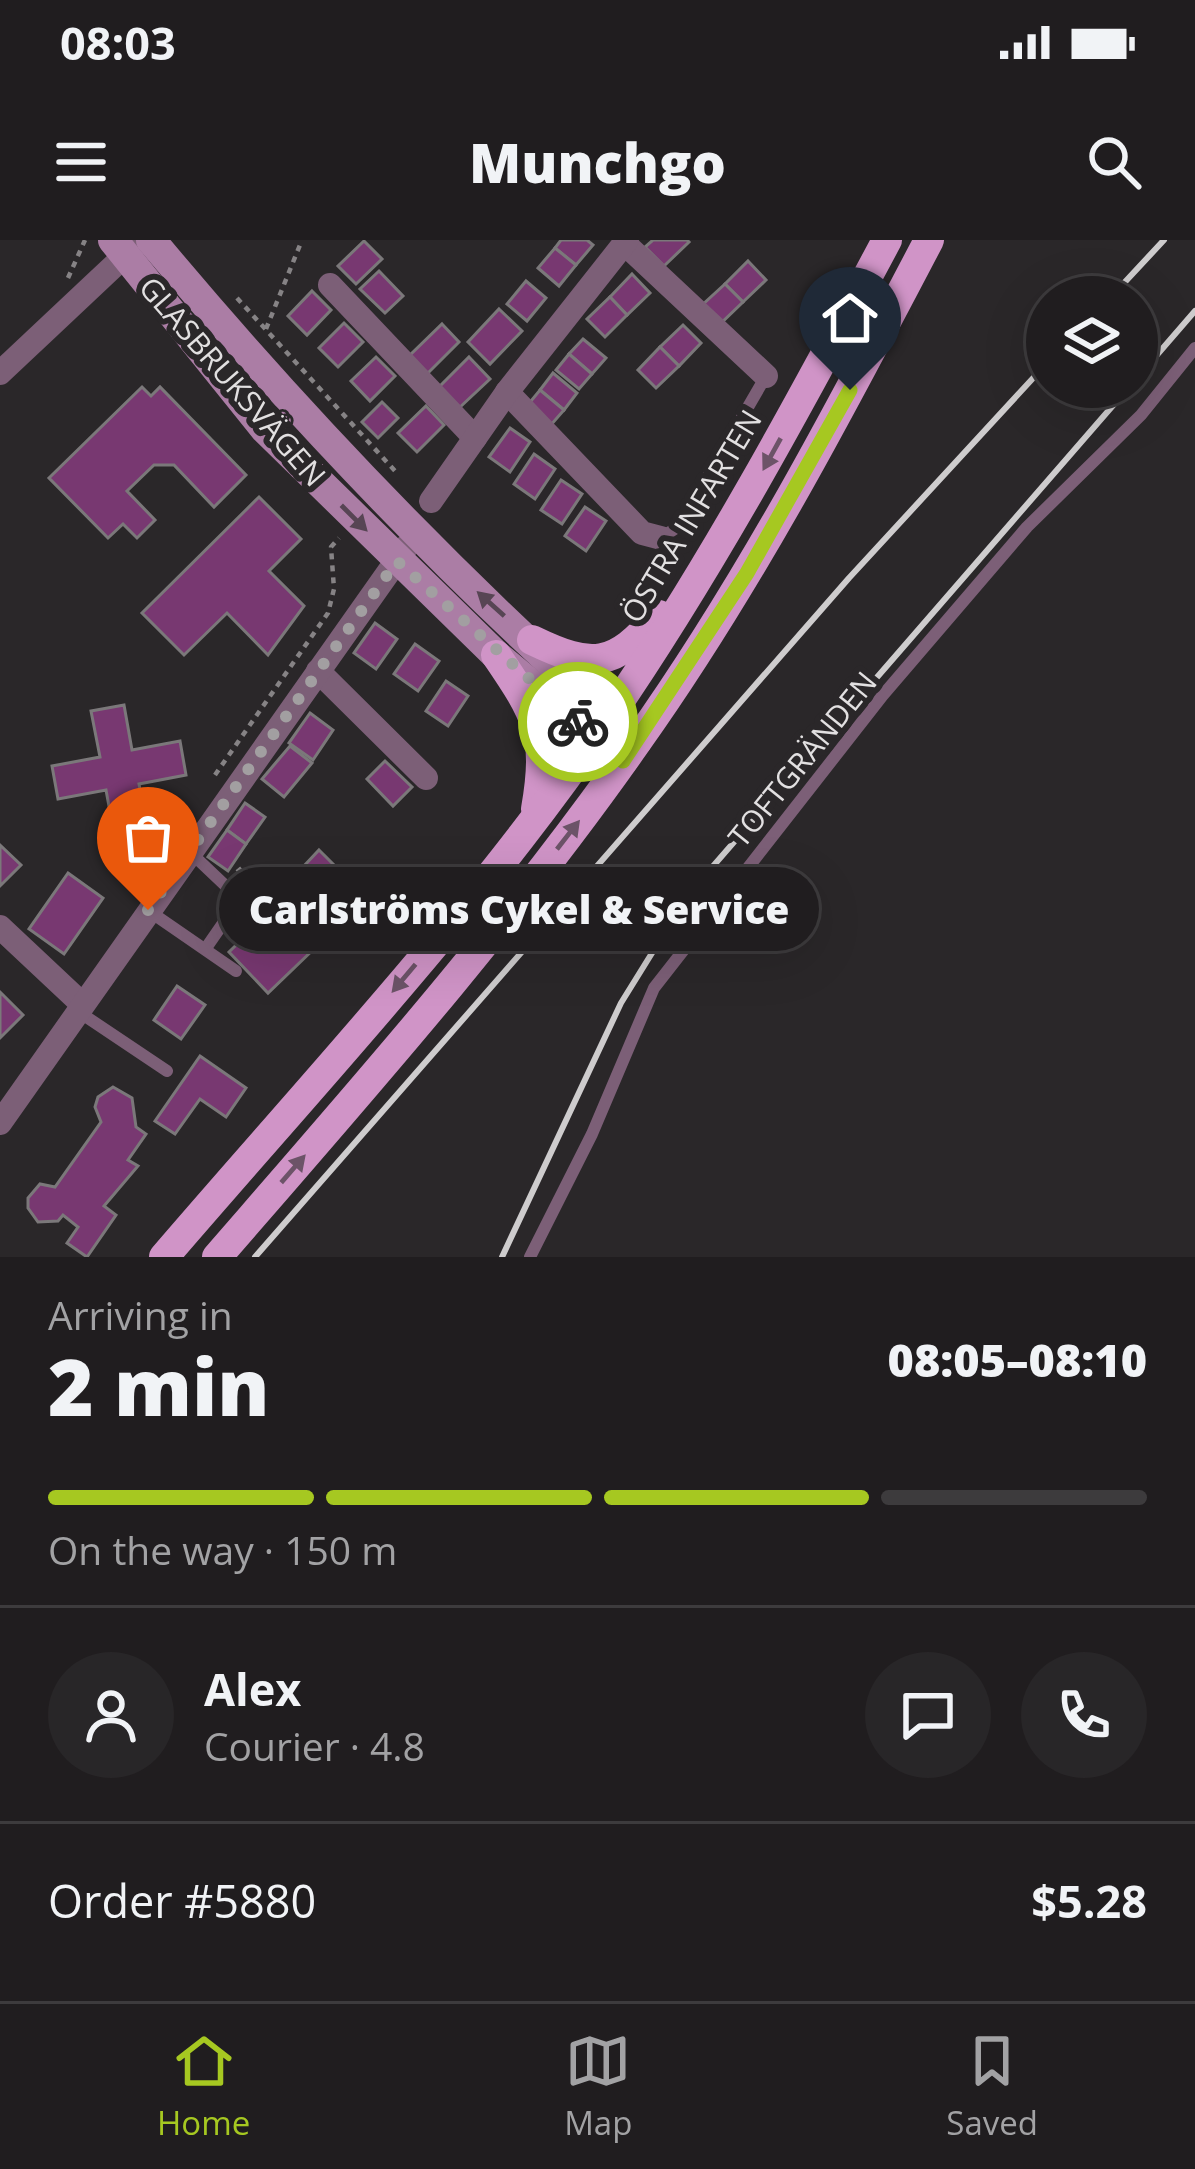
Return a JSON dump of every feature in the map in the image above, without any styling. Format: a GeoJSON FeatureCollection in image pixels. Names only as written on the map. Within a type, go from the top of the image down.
{"type":"FeatureCollection","features":[{"type":"Feature","properties":{"kind":"main road","name":"ÖSTRA INFARTEN"},"geometry":{"type":"LineString","coordinates":[[164,1257],[410,971],[602,727],[725,537],[887,240]]}},
{"type":"Feature","properties":{"kind":"main road"},"geometry":{"type":"LineString","coordinates":[[217,1257],[445,994],[630,751],[747,573],[929,240]]}},
{"type":"Feature","properties":{"kind":"main road","name":"GLASBRUKSVÄGEN"},"geometry":{"type":"LineString","coordinates":[[133,244],[266,429],[496,655],[630,751]]}},
{"type":"Feature","properties":{"kind":"main road","name":"GLASBRUKSVÄGEN"},"geometry":{"type":"LineString","coordinates":[[133,244],[277,391],[390,489],[416,535],[532,640],[602,727]]}},
{"type":"Feature","properties":{"kind":"main road"},"geometry":{"type":"LineString","coordinates":[[532,640],[572,659],[591,662],[622,652],[725,537]]}},
{"type":"Feature","properties":{"kind":"main road"},"geometry":{"type":"LineString","coordinates":[[496,655],[540,725],[544,747],[535,815]]}},
{"type":"Feature","properties":{"kind":"street"},"geometry":{"type":"LineString","coordinates":[[431,501],[506,392],[626,241],[766,376]]}},
{"type":"Feature","properties":{"kind":"street"},"geometry":{"type":"LineString","coordinates":[[0,373],[133,244]]}},
{"type":"Feature","properties":{"kind":"street"},"geometry":{"type":"LineString","coordinates":[[330,285],[475,438]]}},
{"type":"Feature","properties":{"kind":"street"},"geometry":{"type":"LineString","coordinates":[[506,392],[642,533],[661,538]]}},
{"type":"Feature","properties":{"kind":"street"},"geometry":{"type":"LineString","coordinates":[[0,1123],[416,535]]}},
{"type":"Feature","properties":{"kind":"street"},"geometry":{"type":"LineString","coordinates":[[318,671],[426,778]]}},
{"type":"Feature","properties":{"kind":"street"},"geometry":{"type":"LineString","coordinates":[[0,927],[80,1008]]}},
{"type":"Feature","properties":{"kind":"lane","name":"TOFTGRÄNDEN"},"geometry":{"type":"LineString","coordinates":[[530,1257],[592,1134],[654,988],[898,678],[1027,527],[1141,415],[1195,348]]}},
{"type":"Feature","properties":{"kind":"lane"},"geometry":{"type":"LineString","coordinates":[[661,538],[679,526],[766,376]]}},
{"type":"Feature","properties":{"kind":"lane"},"geometry":{"type":"LineString","coordinates":[[190,852],[224,885],[233,909],[206,949]]}},
{"type":"Feature","properties":{"kind":"lane"},"geometry":{"type":"LineString","coordinates":[[148,910],[236,971]]}},
{"type":"Feature","properties":{"kind":"lane"},"geometry":{"type":"LineString","coordinates":[[80,1008],[167,1071]]}},
{"type":"Feature","properties":{"kind":"path"},"geometry":{"type":"LineString","coordinates":[[266,329],[302,240]]}},
{"type":"Feature","properties":{"kind":"path"},"geometry":{"type":"LineString","coordinates":[[224,284],[387,460],[390,489]]}},
{"type":"Feature","properties":{"kind":"path"},"geometry":{"type":"LineString","coordinates":[[212,779],[328,614],[334,589],[331,547],[356,520]]}},
{"type":"Feature","properties":{"kind":"path"},"geometry":{"type":"LineString","coordinates":[[224,885],[243,867],[288,899]]}},
{"type":"Feature","properties":{"kind":"building"},"geometry":{"type":"Polygon","coordinates":[[[561,240],[587,240],[593,245],[576,265],[555,248],[561,240]]]}},
{"type":"Feature","properties":{"kind":"building"},"geometry":{"type":"Polygon","coordinates":[[[653,240],[689,242],[664,266],[645,247],[653,240]]]}},
{"type":"Feature","properties":{"kind":"building"},"geometry":{"type":"Polygon","coordinates":[[[364,241],[382,259],[356,284],[338,266],[364,241]]]}},
{"type":"Feature","properties":{"kind":"building"},"geometry":{"type":"Polygon","coordinates":[[[555,248],[576,265],[559,286],[538,268],[555,248]]]}},
{"type":"Feature","properties":{"kind":"building"},"geometry":{"type":"Polygon","coordinates":[[[748,261],[766,280],[743,302],[725,284],[748,261]]]}},
{"type":"Feature","properties":{"kind":"building"},"geometry":{"type":"Polygon","coordinates":[[[379,271],[403,296],[385,313],[360,289],[379,271]]]}},
{"type":"Feature","properties":{"kind":"building"},"geometry":{"type":"Polygon","coordinates":[[[632,274],[650,293],[627,315],[610,297],[632,274]]]}},
{"type":"Feature","properties":{"kind":"building"},"geometry":{"type":"Polygon","coordinates":[[[526,281],[546,298],[527,321],[507,304],[526,281]]]}},
{"type":"Feature","properties":{"kind":"building"},"geometry":{"type":"Polygon","coordinates":[[[725,284],[743,302],[719,325],[701,306],[725,284]]]}},
{"type":"Feature","properties":{"kind":"building"},"geometry":{"type":"Polygon","coordinates":[[[312,291],[331,310],[307,335],[288,316],[312,291]]]}},
{"type":"Feature","properties":{"kind":"building"},"geometry":{"type":"Polygon","coordinates":[[[610,297],[627,315],[605,337],[587,319],[610,297]]]}},
{"type":"Feature","properties":{"kind":"building"},"geometry":{"type":"Polygon","coordinates":[[[499,309],[522,331],[490,364],[468,342],[499,309]]]}},
{"type":"Feature","properties":{"kind":"building"},"geometry":{"type":"Polygon","coordinates":[[[344,323],[363,342],[338,367],[319,348],[344,323]]]}},
{"type":"Feature","properties":{"kind":"building"},"geometry":{"type":"Polygon","coordinates":[[[442,324],[459,342],[427,374],[409,356],[442,324]]]}},
{"type":"Feature","properties":{"kind":"building"},"geometry":{"type":"Polygon","coordinates":[[[683,325],[701,343],[679,366],[660,347],[683,325]]]}},
{"type":"Feature","properties":{"kind":"building"},"geometry":{"type":"Polygon","coordinates":[[[583,339],[606,358],[592,374],[569,354],[583,339]]]}},
{"type":"Feature","properties":{"kind":"building"},"geometry":{"type":"Polygon","coordinates":[[[660,347],[679,366],[656,388],[638,370],[660,347]]]}},
{"type":"Feature","properties":{"kind":"building"},"geometry":{"type":"Polygon","coordinates":[[[569,354],[592,374],[579,389],[556,370],[569,354]]]}},
{"type":"Feature","properties":{"kind":"building"},"geometry":{"type":"Polygon","coordinates":[[[376,357],[395,376],[370,401],[351,381],[376,357]]]}},
{"type":"Feature","properties":{"kind":"building"},"geometry":{"type":"Polygon","coordinates":[[[469,357],[490,379],[458,409],[438,388],[469,357]]]}},
{"type":"Feature","properties":{"kind":"building"},"geometry":{"type":"Polygon","coordinates":[[[553,373],[577,393],[564,410],[540,390],[553,373]]]}},
{"type":"Feature","properties":{"kind":"building"},"geometry":{"type":"Polygon","coordinates":[[[142,387],[151,396],[160,387],[246,475],[214,507],[174,465],[154,465],[127,491],[155,520],[137,538],[123,524],[108,538],[49,478],[142,387]]]}},
{"type":"Feature","properties":{"kind":"building"},"geometry":{"type":"Polygon","coordinates":[[[540,390],[564,410],[550,426],[526,407],[540,390]]]}},
{"type":"Feature","properties":{"kind":"building"},"geometry":{"type":"Polygon","coordinates":[[[382,402],[398,418],[378,438],[362,422],[382,402]]]}},
{"type":"Feature","properties":{"kind":"building"},"geometry":{"type":"Polygon","coordinates":[[[426,406],[444,425],[417,452],[398,433],[426,406]]]}},
{"type":"Feature","properties":{"kind":"building"},"geometry":{"type":"Polygon","coordinates":[[[510,428],[530,442],[510,472],[489,457],[510,428]]]}},
{"type":"Feature","properties":{"kind":"building"},"geometry":{"type":"Polygon","coordinates":[[[534,454],[555,469],[535,499],[514,484],[534,454]]]}},
{"type":"Feature","properties":{"kind":"building"},"geometry":{"type":"Polygon","coordinates":[[[561,480],[582,494],[562,524],[541,510],[561,480]]]}},
{"type":"Feature","properties":{"kind":"building"},"geometry":{"type":"Polygon","coordinates":[[[259,497],[301,539],[269,571],[304,606],[268,655],[227,613],[184,655],[142,613],[259,497]]]}},
{"type":"Feature","properties":{"kind":"building"},"geometry":{"type":"Polygon","coordinates":[[[585,507],[606,521],[586,551],[565,536],[585,507]]]}},
{"type":"Feature","properties":{"kind":"building"},"geometry":{"type":"Polygon","coordinates":[[[375,623],[397,639],[376,669],[354,653],[375,623]]]}},
{"type":"Feature","properties":{"kind":"building"},"geometry":{"type":"Polygon","coordinates":[[[415,644],[439,661],[418,691],[394,674],[415,644]]]}},
{"type":"Feature","properties":{"kind":"building"},"geometry":{"type":"Polygon","coordinates":[[[446,681],[468,696],[448,726],[426,711],[446,681]]]}},
{"type":"Feature","properties":{"kind":"building"},"geometry":{"type":"Polygon","coordinates":[[[124,705],[132,750],[180,741],[186,775],[139,784],[148,833],[115,839],[106,790],[58,799],[52,766],[100,757],[91,711],[124,705]]]}},
{"type":"Feature","properties":{"kind":"building"},"geometry":{"type":"Polygon","coordinates":[[[310,713],[333,730],[313,760],[289,743],[310,713]]]}},
{"type":"Feature","properties":{"kind":"building"},"geometry":{"type":"Polygon","coordinates":[[[290,746],[312,763],[284,797],[262,779],[290,746]]]}},
{"type":"Feature","properties":{"kind":"building"},"geometry":{"type":"Polygon","coordinates":[[[385,761],[412,787],[393,806],[367,779],[385,761]]]}},
{"type":"Feature","properties":{"kind":"building"},"geometry":{"type":"Polygon","coordinates":[[[245,803],[265,817],[246,844],[227,830],[245,803]]]}},
{"type":"Feature","properties":{"kind":"building"},"geometry":{"type":"Polygon","coordinates":[[[227,830],[246,844],[228,871],[208,857],[227,830]]]}},
{"type":"Feature","properties":{"kind":"building"},"geometry":{"type":"Polygon","coordinates":[[[0,845],[21,865],[0,886],[0,845]]]}},
{"type":"Feature","properties":{"kind":"building"},"geometry":{"type":"Polygon","coordinates":[[[319,850],[336,867],[320,884],[303,867],[319,850]]]}},
{"type":"Feature","properties":{"kind":"building"},"geometry":{"type":"Polygon","coordinates":[[[303,867],[320,884],[303,901],[286,884],[303,867]]]}},
{"type":"Feature","properties":{"kind":"building"},"geometry":{"type":"Polygon","coordinates":[[[68,873],[103,898],[64,954],[29,929],[68,873]]]}},
{"type":"Feature","properties":{"kind":"building"},"geometry":{"type":"Polygon","coordinates":[[[267,893],[318,945],[268,993],[229,952],[265,917],[254,905],[267,893]]]}},
{"type":"Feature","properties":{"kind":"building"},"geometry":{"type":"Polygon","coordinates":[[[177,986],[205,1005],[181,1039],[154,1020],[177,986]]]}},
{"type":"Feature","properties":{"kind":"building"},"geometry":{"type":"Polygon","coordinates":[[[0,992],[23,1015],[0,1038],[0,992]]]}},
{"type":"Feature","properties":{"kind":"building"},"geometry":{"type":"Polygon","coordinates":[[[200,1056],[246,1088],[226,1117],[200,1099],[175,1134],[155,1121],[200,1056]]]}},
{"type":"Feature","properties":{"kind":"building"},"geometry":{"type":"Polygon","coordinates":[[[113,1087],[132,1098],[136,1127],[146,1134],[128,1160],[138,1166],[104,1206],[116,1215],[87,1257],[67,1243],[78,1227],[63,1215],[58,1221],[38,1222],[28,1208],[28,1198],[40,1184],[55,1187],[101,1122],[95,1107],[98,1097],[113,1087]]]}},
{"type":"Feature","properties":{"kind":"railway"},"geometry":{"type":"LineString","coordinates":[[1131,276],[1164,240]]}},
{"type":"Feature","properties":{"kind":"railway"},"geometry":{"type":"LineString","coordinates":[[1158,354],[1195,311]]}},
{"type":"Feature","properties":{"kind":"railway"},"geometry":{"type":"LineString","coordinates":[[255,1257],[849,578],[1026,386]]}},
{"type":"Feature","properties":{"kind":"railway"},"geometry":{"type":"LineString","coordinates":[[502,1257],[621,1003],[688,895],[1111,408]]}},
{"type":"Feature","properties":{"kind":"way so far"},"geometry":{"type":"LineString","coordinates":[[148,910],[397,561],[496,655],[578,722]]}},
{"type":"Feature","properties":{"kind":"place","name":"Carlströms Cykel & Service"},"geometry":{"type":"Point","coordinates":[148,910]}},
{"type":"Feature","properties":{"kind":"route"},"geometry":{"type":"LineString","coordinates":[[578,722],[623,761],[747,573],[850,390]]}}]}
